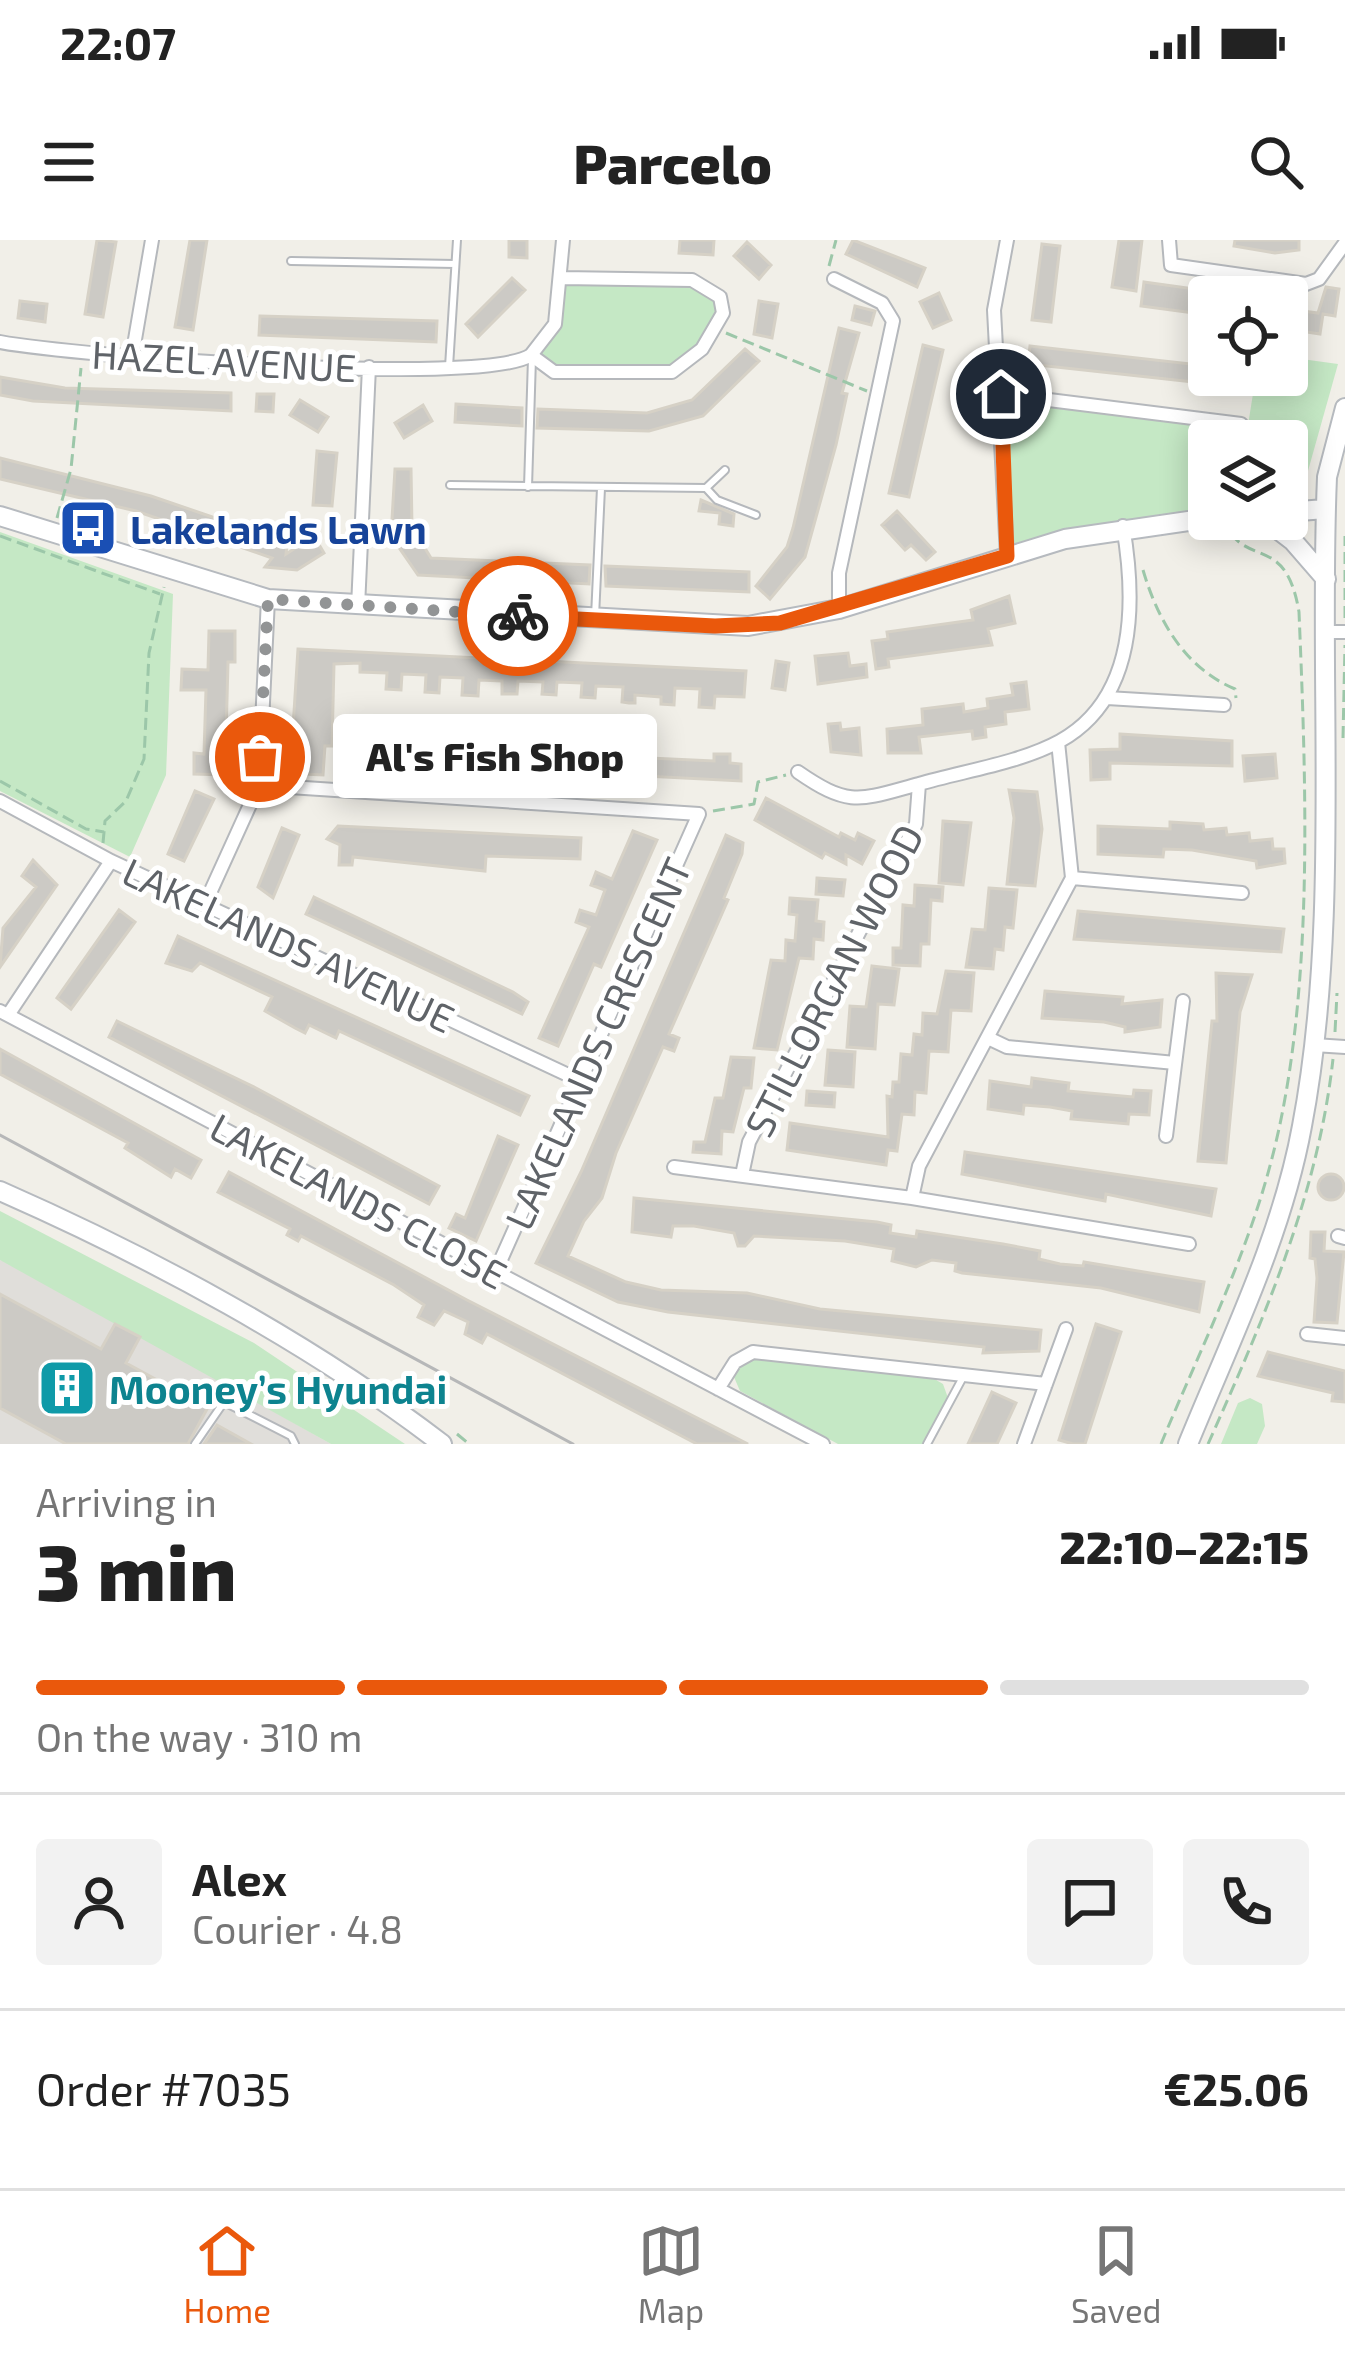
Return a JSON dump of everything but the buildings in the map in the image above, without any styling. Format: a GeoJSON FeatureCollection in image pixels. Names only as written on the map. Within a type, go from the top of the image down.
{"type":"FeatureCollection","features":[{"type":"Feature","properties":{"kind":"street"},"geometry":{"type":"LineString","coordinates":[[132,357],[152,240]]}},
{"type":"Feature","properties":{"kind":"street"},"geometry":{"type":"LineString","coordinates":[[562,240],[555,324],[532,356],[554,372],[672,371],[702,349],[723,314],[720,297],[692,280],[562,278]]}},
{"type":"Feature","properties":{"kind":"street"},"geometry":{"type":"LineString","coordinates":[[1007,240],[994,310],[1007,556]]}},
{"type":"Feature","properties":{"kind":"street"},"geometry":{"type":"LineString","coordinates":[[1169,240],[1172,265],[1306,284],[1319,279],[1345,243]]}},
{"type":"Feature","properties":{"kind":"street"},"geometry":{"type":"LineString","coordinates":[[833,279],[882,303],[893,321],[839,573],[839,609]]}},
{"type":"Feature","properties":{"kind":"street","name":"HAZEL AVENUE"},"geometry":{"type":"LineString","coordinates":[[0,342],[82,354],[369,367],[502,367],[532,356]]}},
{"type":"Feature","properties":{"kind":"street"},"geometry":{"type":"LineString","coordinates":[[358,607],[369,367]]}},
{"type":"Feature","properties":{"kind":"street"},"geometry":{"type":"LineString","coordinates":[[1001,394],[1209,420]]}},
{"type":"Feature","properties":{"kind":"street"},"geometry":{"type":"LineString","coordinates":[[1188,1444],[1276,1222],[1302,1129],[1314,1045],[1323,718],[1335,632],[1326,579],[1325,509],[1329,457],[1345,408]]}},
{"type":"Feature","properties":{"kind":"street"},"geometry":{"type":"LineString","coordinates":[[1308,510],[1325,509]]}},
{"type":"Feature","properties":{"kind":"street"},"geometry":{"type":"LineString","coordinates":[[0,516],[268,599],[748,626],[839,609],[1007,556],[1123,526],[1188,520]]}},
{"type":"Feature","properties":{"kind":"street","name":"STILLORGAN WOOD"},"geometry":{"type":"LineString","coordinates":[[798,772],[846,801],[1058,742],[1107,698],[1118,677],[1130,620],[1123,526]]}},
{"type":"Feature","properties":{"kind":"street"},"geometry":{"type":"LineString","coordinates":[[1292,540],[1326,579]]}},
{"type":"Feature","properties":{"kind":"street"},"geometry":{"type":"LineString","coordinates":[[205,906],[259,785],[268,599]]}},
{"type":"Feature","properties":{"kind":"street"},"geometry":{"type":"LineString","coordinates":[[1107,698],[1231,707]]}},
{"type":"Feature","properties":{"kind":"street"},"geometry":{"type":"LineString","coordinates":[[1323,718],[1344,719]]}},
{"type":"Feature","properties":{"kind":"street"},"geometry":{"type":"LineString","coordinates":[[912,1198],[919,1166],[1072,878],[1058,742]]}},
{"type":"Feature","properties":{"kind":"street","name":"STILLORGAN WOOD"},"geometry":{"type":"LineString","coordinates":[[742,1175],[749,1142],[916,824],[919,784]]}},
{"type":"Feature","properties":{"kind":"street"},"geometry":{"type":"LineString","coordinates":[[259,785],[700,814]]}},
{"type":"Feature","properties":{"kind":"street","name":"LAKELANDS AVENUE"},"geometry":{"type":"LineString","coordinates":[[0,801],[104,858],[581,1081]]}},
{"type":"Feature","properties":{"kind":"street","name":"LAKELANDS CRESCENT"},"geometry":{"type":"LineString","coordinates":[[495,1273],[700,814]]}},
{"type":"Feature","properties":{"kind":"street"},"geometry":{"type":"LineString","coordinates":[[4,1013],[104,858]]}},
{"type":"Feature","properties":{"kind":"street"},"geometry":{"type":"LineString","coordinates":[[1072,878],[1242,893]]}},
{"type":"Feature","properties":{"kind":"street"},"geometry":{"type":"LineString","coordinates":[[1166,1136],[1184,1001]]}},
{"type":"Feature","properties":{"kind":"street","name":"LAKELANDS CLOSE"},"geometry":{"type":"LineString","coordinates":[[4,1013],[823,1444]]}},
{"type":"Feature","properties":{"kind":"street"},"geometry":{"type":"LineString","coordinates":[[988,1039],[1007,1047],[1175,1063]]}},
{"type":"Feature","properties":{"kind":"street"},"geometry":{"type":"LineString","coordinates":[[1314,1045],[1345,1047]]}},
{"type":"Feature","properties":{"kind":"street","name":"STILLORGAN WOOD"},"geometry":{"type":"LineString","coordinates":[[674,1167],[912,1198],[1189,1244]]}},
{"type":"Feature","properties":{"kind":"street"},"geometry":{"type":"LineString","coordinates":[[0,1191],[290,1343],[383,1400],[442,1444]]}},
{"type":"Feature","properties":{"kind":"street"},"geometry":{"type":"LineString","coordinates":[[1024,1444],[1066,1329]]}},
{"type":"Feature","properties":{"kind":"street"},"geometry":{"type":"LineString","coordinates":[[1307,1334],[1345,1338]]}},
{"type":"Feature","properties":{"kind":"street"},"geometry":{"type":"LineString","coordinates":[[718,1389],[735,1362],[753,1352],[1046,1384]]}},
{"type":"Feature","properties":{"kind":"lane"},"geometry":{"type":"LineString","coordinates":[[449,367],[457,240]]}},
{"type":"Feature","properties":{"kind":"lane"},"geometry":{"type":"LineString","coordinates":[[291,261],[455,264]]}},
{"type":"Feature","properties":{"kind":"lane"},"geometry":{"type":"LineString","coordinates":[[528,487],[532,356]]}},
{"type":"Feature","properties":{"kind":"lane"},"geometry":{"type":"LineString","coordinates":[[451,485],[706,488],[725,470]]}},
{"type":"Feature","properties":{"kind":"lane"},"geometry":{"type":"LineString","coordinates":[[595,620],[601,488]]}},
{"type":"Feature","properties":{"kind":"lane"},"geometry":{"type":"LineString","coordinates":[[706,488],[717,500],[756,515]]}},
{"type":"Feature","properties":{"kind":"lane"},"geometry":{"type":"LineString","coordinates":[[927,1444],[964,1375]]}},
{"type":"Feature","properties":{"kind":"lane"},"geometry":{"type":"LineString","coordinates":[[195,1444],[224,1402],[291,1436],[295,1444]]}},
{"type":"Feature","properties":{"kind":"path"},"geometry":{"type":"LineString","coordinates":[[833,279],[827,261],[836,240]]}},
{"type":"Feature","properties":{"kind":"path"},"geometry":{"type":"LineString","coordinates":[[716,328],[880,397]]}},
{"type":"Feature","properties":{"kind":"path"},"geometry":{"type":"LineString","coordinates":[[53,531],[70,470],[82,354]]}},
{"type":"Feature","properties":{"kind":"path"},"geometry":{"type":"LineString","coordinates":[[0,536],[162,595]]}},
{"type":"Feature","properties":{"kind":"path"},"geometry":{"type":"LineString","coordinates":[[1161,1444],[1271,1162],[1297,1005],[1303,826],[1296,596],[1283,563],[1234,540]]}},
{"type":"Feature","properties":{"kind":"path"},"geometry":{"type":"LineString","coordinates":[[1127,550],[1143,569],[1158,612],[1180,648],[1207,675],[1235,689],[1231,707]]}},
{"type":"Feature","properties":{"kind":"path"},"geometry":{"type":"LineString","coordinates":[[104,858],[105,821],[127,801],[144,759],[148,665],[170,568]]}},
{"type":"Feature","properties":{"kind":"path"},"geometry":{"type":"LineString","coordinates":[[700,814],[754,803],[758,782],[798,772]]}},
{"type":"Feature","properties":{"kind":"path"},"geometry":{"type":"LineString","coordinates":[[0,782],[86,830],[104,832]]}},
{"type":"Feature","properties":{"kind":"shaded area"},"geometry":{"type":"Polygon","coordinates":[[[0,1260],[16,1265],[331,1444],[0,1444],[0,1260]]]}},
{"type":"Feature","properties":{"kind":"green space"},"geometry":{"type":"Polygon","coordinates":[[[563,278],[692,280],[720,297],[716,328],[672,371],[554,372],[532,355],[555,324],[563,278]]]}},
{"type":"Feature","properties":{"kind":"green space"},"geometry":{"type":"Polygon","coordinates":[[[1308,360],[1338,364],[1308,471],[1308,420],[1249,420],[1253,396],[1308,396],[1308,360]]]}},
{"type":"Feature","properties":{"kind":"green space"},"geometry":{"type":"Polygon","coordinates":[[[1001,394],[1208,420],[1188,420],[1188,517],[1007,556],[1001,394]]]}},
{"type":"Feature","properties":{"kind":"green space"},"geometry":{"type":"Polygon","coordinates":[[[0,532],[173,594],[166,775],[130,857],[0,791],[0,532]]]}},
{"type":"Feature","properties":{"kind":"green space"},"geometry":{"type":"Polygon","coordinates":[[[0,1211],[254,1343],[405,1444],[331,1444],[0,1260],[0,1211]]]}},
{"type":"Feature","properties":{"kind":"green space"},"geometry":{"type":"Polygon","coordinates":[[[755,1358],[931,1377],[943,1384],[948,1398],[924,1444],[838,1444],[740,1391],[734,1377],[738,1366],[755,1358]]]}},
{"type":"Feature","properties":{"kind":"green space"},"geometry":{"type":"Polygon","coordinates":[[[1250,1398],[1262,1404],[1265,1426],[1257,1444],[1221,1444],[1238,1403],[1250,1398]]]}},
{"type":"Feature","properties":{"kind":"tram line"},"geometry":{"type":"LineString","coordinates":[[0,1135],[573,1444]]}},
{"type":"Feature","properties":{"kind":"way so far"},"geometry":{"type":"LineString","coordinates":[[260,757],[268,599],[518,616]]}},
{"type":"Feature","properties":{"kind":"place","name":"Lakelands Lawn"},"geometry":{"type":"Point","coordinates":[88,528]}},
{"type":"Feature","properties":{"kind":"place","name":"Al's Fish Shop"},"geometry":{"type":"Point","coordinates":[260,757]}},
{"type":"Feature","properties":{"kind":"place","name":"Mooney’s Hyundai"},"geometry":{"type":"Point","coordinates":[67,1388]}},
{"type":"Feature","properties":{"kind":"route"},"geometry":{"type":"LineString","coordinates":[[518,616],[715,626],[780,623],[1007,556],[1002,536],[1001,394]]}}]}
